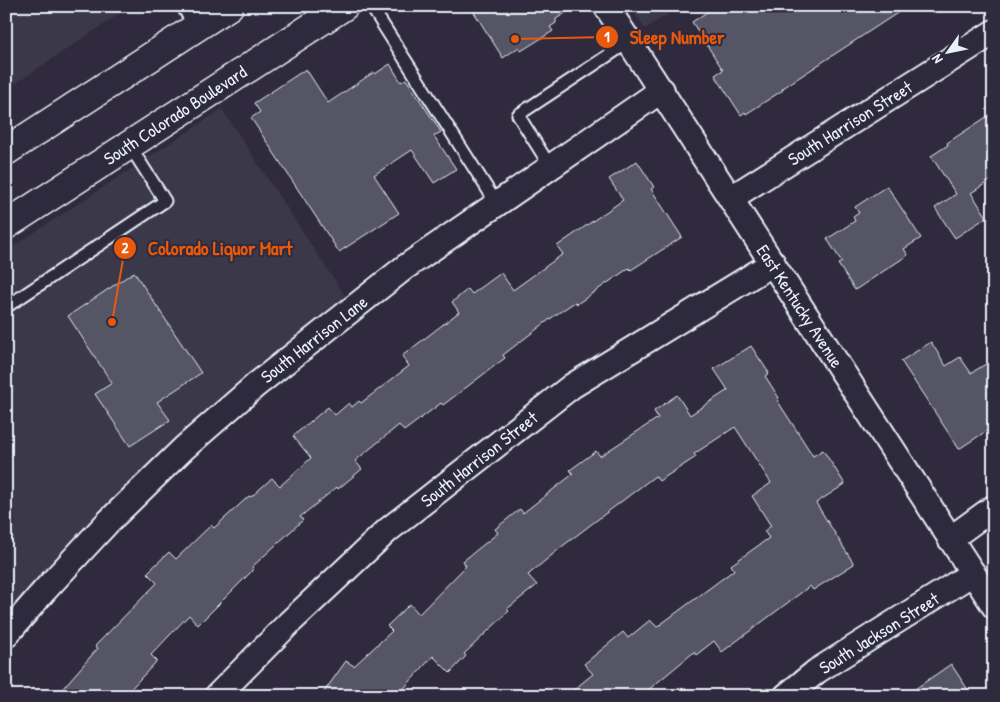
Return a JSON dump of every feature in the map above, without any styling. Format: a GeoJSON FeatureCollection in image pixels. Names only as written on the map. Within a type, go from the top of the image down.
{"type":"FeatureCollection","features":[{"type":"Feature","properties":{"kind":"main road"},"geometry":{"type":"LineString","coordinates":[[6,151],[189,17],[229,6]]}},
{"type":"Feature","properties":{"kind":"main road","name":"South Colorado Boulevard"},"geometry":{"type":"LineString","coordinates":[[6,225],[344,6]]}},
{"type":"Feature","properties":{"kind":"street","name":"East Kentucky Avenue"},"geometry":{"type":"LineString","coordinates":[[606,6],[732,198],[994,606]]}},
{"type":"Feature","properties":{"kind":"street","name":"South Harrison Street"},"geometry":{"type":"LineString","coordinates":[[732,198],[994,32]]}},
{"type":"Feature","properties":{"kind":"street","name":"South Harrison Lane"},"geometry":{"type":"LineString","coordinates":[[6,636],[44,591],[107,523],[184,448],[256,385],[404,268],[662,90]]}},
{"type":"Feature","properties":{"kind":"street","name":"South Harrison Street"},"geometry":{"type":"LineString","coordinates":[[217,696],[289,623],[388,530],[572,386],[773,263]]}},
{"type":"Feature","properties":{"kind":"street"},"geometry":{"type":"LineString","coordinates":[[950,539],[994,507]]}},
{"type":"Feature","properties":{"kind":"street","name":"South Jackson Street"},"geometry":{"type":"LineString","coordinates":[[786,696],[817,672],[973,573]]}},
{"type":"Feature","properties":{"kind":"lane"},"geometry":{"type":"LineString","coordinates":[[371,6],[497,204]]}},
{"type":"Feature","properties":{"kind":"lane"},"geometry":{"type":"LineString","coordinates":[[550,166],[518,115],[630,42]]}},
{"type":"Feature","properties":{"kind":"lane"},"geometry":{"type":"LineString","coordinates":[[6,308],[165,201],[129,145]]}},
{"type":"Feature","properties":{"kind":"shaded area"},"geometry":{"type":"Polygon","coordinates":[[[6,6],[131,6],[6,90],[6,6]]]}},
{"type":"Feature","properties":{"kind":"shaded area"},"geometry":{"type":"Polygon","coordinates":[[[629,6],[681,6],[645,29],[629,6]]]}},
{"type":"Feature","properties":{"kind":"shaded area"},"geometry":{"type":"Polygon","coordinates":[[[222,109],[345,296],[223,399],[68,546],[6,619],[6,251],[222,109]]]}},
{"type":"Feature","properties":{"kind":"building"},"geometry":{"type":"Polygon","coordinates":[[[470,6],[576,6],[556,19],[556,23],[550,27],[553,31],[521,51],[519,47],[503,58],[470,6]]]}},
{"type":"Feature","properties":{"kind":"building"},"geometry":{"type":"Polygon","coordinates":[[[716,6],[908,6],[786,86],[783,90],[746,114],[745,112],[741,115],[715,75],[723,70],[692,22],[716,6]]]}},
{"type":"Feature","properties":{"kind":"building"},"geometry":{"type":"Polygon","coordinates":[[[390,64],[401,82],[406,79],[441,132],[434,136],[456,169],[434,183],[412,150],[374,175],[399,213],[339,252],[251,118],[260,112],[254,103],[306,69],[328,103],[374,72],[375,74],[390,64]]]}},
{"type":"Feature","properties":{"kind":"building"},"geometry":{"type":"Polygon","coordinates":[[[994,112],[994,178],[971,193],[987,217],[955,238],[935,208],[956,194],[931,156],[994,112]]]}},
{"type":"Feature","properties":{"kind":"building"},"geometry":{"type":"Polygon","coordinates":[[[637,161],[654,187],[651,189],[682,237],[631,270],[629,268],[577,304],[575,302],[554,316],[503,355],[505,358],[443,405],[441,403],[404,431],[399,425],[355,461],[362,469],[300,517],[303,520],[252,567],[254,569],[198,625],[189,615],[151,655],[157,661],[124,696],[56,696],[98,648],[95,646],[157,583],[147,573],[169,552],[176,559],[211,525],[214,528],[272,478],[280,486],[311,458],[293,436],[328,407],[335,415],[349,403],[352,407],[359,401],[361,403],[409,366],[402,356],[459,312],[452,302],[468,289],[472,294],[501,273],[513,290],[563,254],[557,246],[623,200],[609,179],[637,161]]]}},
{"type":"Feature","properties":{"kind":"building"},"geometry":{"type":"Polygon","coordinates":[[[887,186],[921,238],[904,249],[908,255],[855,290],[838,264],[842,262],[827,239],[855,221],[853,217],[859,213],[855,207],[887,186]]]}},
{"type":"Feature","properties":{"kind":"building"},"geometry":{"type":"Polygon","coordinates":[[[134,272],[201,373],[157,402],[170,420],[130,446],[95,394],[112,383],[68,316],[134,272]]]}},
{"type":"Feature","properties":{"kind":"building"},"geometry":{"type":"Polygon","coordinates":[[[931,342],[946,366],[960,357],[971,373],[994,359],[994,426],[959,449],[901,361],[931,342]]]}},
{"type":"Feature","properties":{"kind":"building"},"geometry":{"type":"Polygon","coordinates":[[[751,346],[769,373],[765,376],[779,398],[777,400],[813,456],[823,450],[845,484],[816,503],[854,564],[813,590],[810,586],[722,652],[714,641],[696,655],[694,652],[641,696],[566,696],[593,674],[584,664],[623,632],[628,638],[650,620],[657,627],[734,570],[731,565],[769,538],[764,531],[771,526],[752,496],[771,483],[735,427],[694,454],[696,457],[659,481],[655,476],[564,545],[528,575],[537,585],[507,609],[509,611],[464,654],[466,656],[450,673],[433,656],[397,696],[321,696],[346,661],[354,666],[392,631],[387,626],[410,604],[419,614],[466,566],[463,561],[498,533],[495,529],[520,509],[523,513],[573,474],[570,470],[596,451],[600,456],[658,418],[654,411],[677,395],[690,415],[728,390],[714,369],[751,346]]]}},
{"type":"Feature","properties":{"kind":"building"},"geometry":{"type":"Polygon","coordinates":[[[951,664],[972,696],[905,696],[951,664]]]}},
{"type":"Feature","properties":{"kind":"place","name":"Sleep Number"},"geometry":{"type":"Point","coordinates":[515,39]}},
{"type":"Feature","properties":{"kind":"place","name":"Colorado Liquor Mart"},"geometry":{"type":"Point","coordinates":[112,322]}}]}
